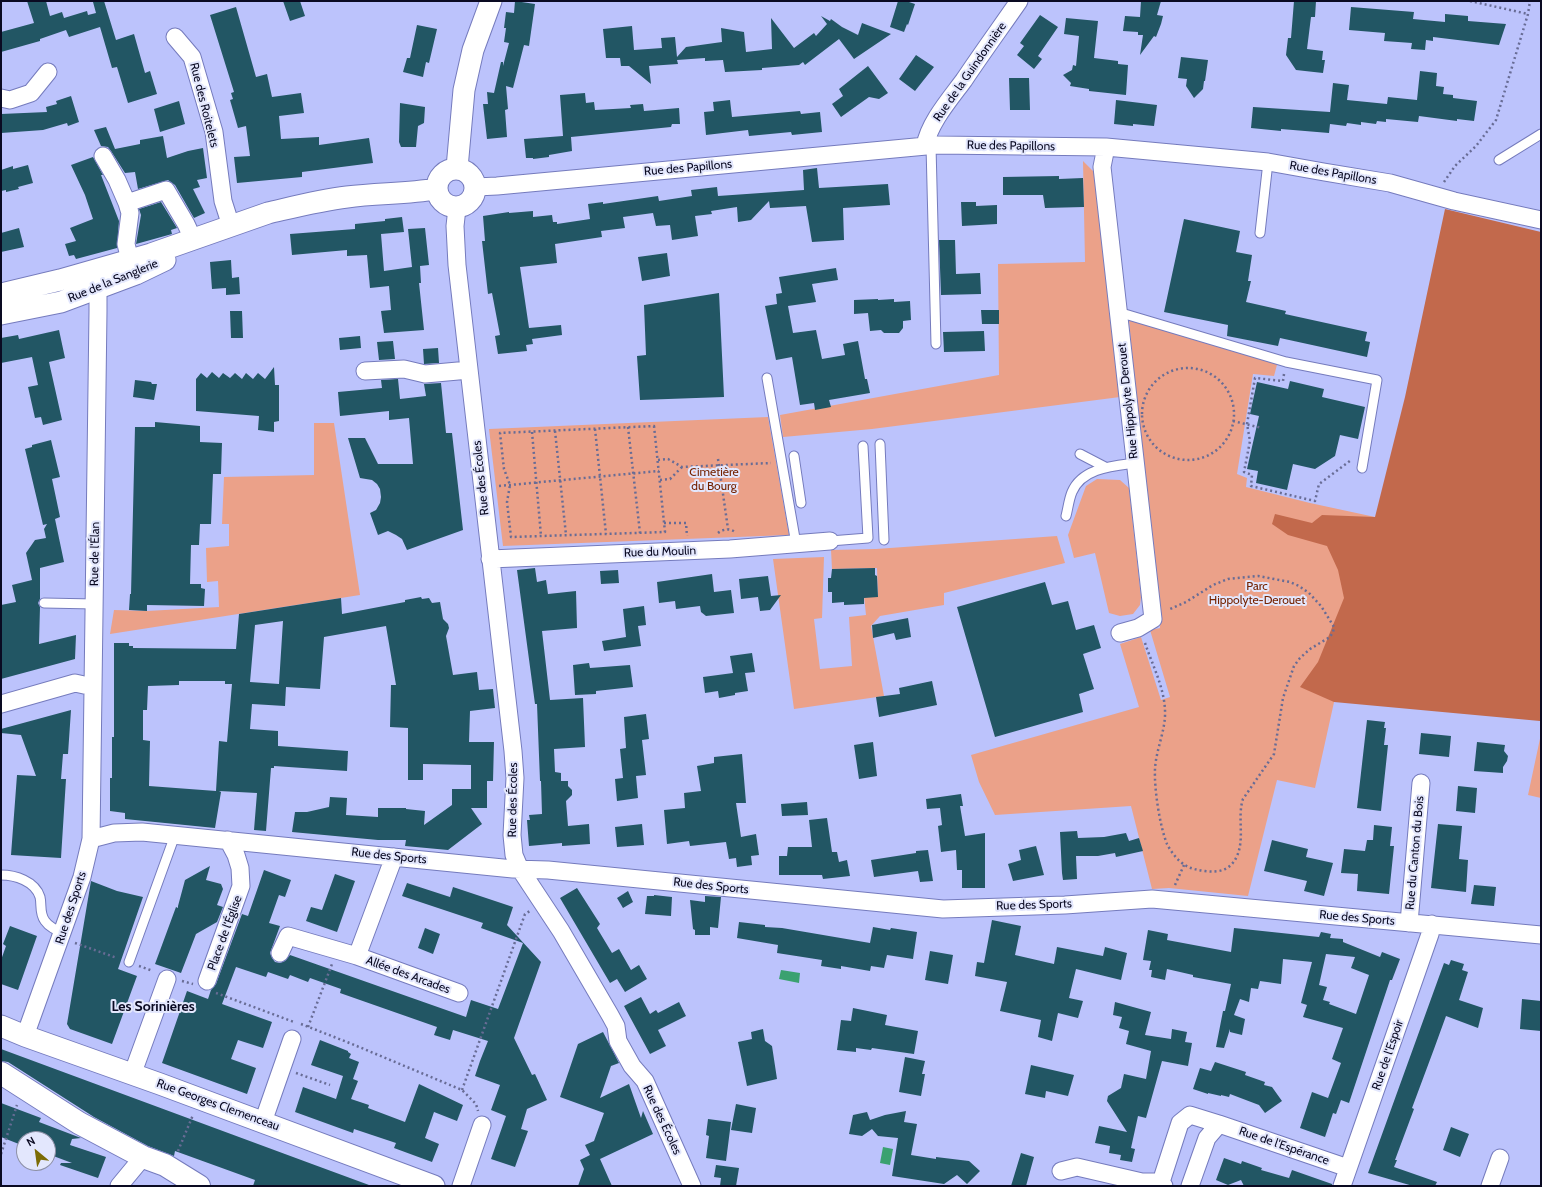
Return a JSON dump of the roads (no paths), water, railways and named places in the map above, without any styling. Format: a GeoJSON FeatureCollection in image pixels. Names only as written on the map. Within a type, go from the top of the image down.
{"type":"FeatureCollection","features":[{"type":"Feature","properties":{"kind":"main road"},"geometry":{"type":"LineString","coordinates":[[1,1074],[79,1123],[143,1157],[171,1169],[199,1186]]}},
{"type":"Feature","properties":{"kind":"street"},"geometry":{"type":"LineString","coordinates":[[457,168],[464,90],[473,50],[491,1]]}},
{"type":"Feature","properties":{"kind":"street","name":"Rue de la Guindonnière"},"geometry":{"type":"LineString","coordinates":[[928,146],[927,137],[930,130],[1019,1]]}},
{"type":"Feature","properties":{"kind":"street","name":"Rue des Roitelets"},"geometry":{"type":"LineString","coordinates":[[175,37],[192,57],[214,132],[225,228]]}},
{"type":"Feature","properties":{"kind":"street"},"geometry":{"type":"LineString","coordinates":[[1,98],[10,100],[31,93],[48,72]]}},
{"type":"Feature","properties":{"kind":"street","name":"Rue des Papillons"},"geometry":{"type":"LineString","coordinates":[[476,187],[928,146],[969,145],[1106,147],[1268,162],[1390,183],[1438,197],[1541,220]]}},
{"type":"Feature","properties":{"kind":"street","name":"Rue Hippolyte Derouet"},"geometry":{"type":"LineString","coordinates":[[1106,147],[1102,166],[1153,619],[1141,627],[1120,633]]}},
{"type":"Feature","properties":{"kind":"street","name":"Rue de la Sanglerie"},"geometry":{"type":"LineString","coordinates":[[103,156],[117,180],[130,213],[126,244],[130,260]]}},
{"type":"Feature","properties":{"kind":"street"},"geometry":{"type":"LineString","coordinates":[[457,168],[470,174],[476,187],[472,198],[468,203],[457,208],[445,204],[441,200],[436,189],[442,174],[457,168]]}},
{"type":"Feature","properties":{"kind":"street","name":"Rue de la Sanglerie"},"geometry":{"type":"LineString","coordinates":[[1,314],[61,302],[91,281],[130,260],[288,208],[346,197],[418,192],[436,189]]}},
{"type":"Feature","properties":{"kind":"street"},"geometry":{"type":"LineString","coordinates":[[127,203],[166,190],[193,239]]}},
{"type":"Feature","properties":{"kind":"street","name":"Rue des Écoles"},"geometry":{"type":"LineString","coordinates":[[457,208],[455,226],[456,245],[482,488],[515,771],[514,855],[520,870],[561,931],[616,1026],[618,1041],[632,1066],[645,1081],[692,1186]]}},
{"type":"Feature","properties":{"kind":"street","name":"Rue de la Sanglerie"},"geometry":{"type":"LineString","coordinates":[[1,294],[136,274],[197,244],[225,228]]}},
{"type":"Feature","properties":{"kind":"street","name":"Rue de l'Élan"},"geometry":{"type":"LineString","coordinates":[[91,281],[98,297],[91,839]]}},
{"type":"Feature","properties":{"kind":"street"},"geometry":{"type":"LineString","coordinates":[[365,371],[404,369],[425,374],[469,370]]}},
{"type":"Feature","properties":{"kind":"street","name":"Rue du Moulin"},"geometry":{"type":"LineString","coordinates":[[490,559],[734,541],[796,544],[830,541]]}},
{"type":"Feature","properties":{"kind":"street"},"geometry":{"type":"LineString","coordinates":[[1,704],[75,683],[93,687]]}},
{"type":"Feature","properties":{"kind":"street","name":"Rue du Canton du Bois"},"geometry":{"type":"LineString","coordinates":[[1409,923],[1422,784]]}},
{"type":"Feature","properties":{"kind":"street","name":"Rue des Sports"},"geometry":{"type":"LineString","coordinates":[[25,1036],[82,877],[91,839],[114,833],[142,832],[520,870],[556,870],[943,908],[1065,905],[1152,899],[1541,935]]}},
{"type":"Feature","properties":{"kind":"street","name":"Place de l'Église"},"geometry":{"type":"LineString","coordinates":[[205,986],[241,886],[240,868],[236,855],[228,840]]}},
{"type":"Feature","properties":{"kind":"street","name":"Allée des Arcades"},"geometry":{"type":"LineString","coordinates":[[357,956],[394,857]]}},
{"type":"Feature","properties":{"kind":"street","name":"Rue de l'Espoir"},"geometry":{"type":"LineString","coordinates":[[1342,1186],[1430,934],[1432,924]]}},
{"type":"Feature","properties":{"kind":"street","name":"Allée des Arcades"},"geometry":{"type":"LineString","coordinates":[[280,953],[288,936],[357,956],[459,993]]}},
{"type":"Feature","properties":{"kind":"street"},"geometry":{"type":"LineString","coordinates":[[132,1075],[165,976]]}},
{"type":"Feature","properties":{"kind":"street","name":"Rue Georges Clemenceau"},"geometry":{"type":"LineString","coordinates":[[1,1026],[434,1186]]}},
{"type":"Feature","properties":{"kind":"street"},"geometry":{"type":"LineString","coordinates":[[264,1122],[292,1039]]}},
{"type":"Feature","properties":{"kind":"street","name":"Rue de l'Espérance"},"geometry":{"type":"LineString","coordinates":[[1061,1171],[1077,1168],[1142,1182],[1163,1184],[1180,1123],[1190,1115],[1348,1168]]}},
{"type":"Feature","properties":{"kind":"street"},"geometry":{"type":"LineString","coordinates":[[1190,1186],[1207,1138],[1219,1124]]}},
{"type":"Feature","properties":{"kind":"street"},"geometry":{"type":"LineString","coordinates":[[461,1186],[482,1125]]}},
{"type":"Feature","properties":{"kind":"street"},"geometry":{"type":"LineString","coordinates":[[119,1186],[143,1157]]}},
{"type":"Feature","properties":{"kind":"street"},"geometry":{"type":"LineString","coordinates":[[1490,1186],[1500,1158]]}},
{"type":"Feature","properties":{"kind":"lane"},"geometry":{"type":"LineString","coordinates":[[1500,160],[1541,134]]}},
{"type":"Feature","properties":{"kind":"lane"},"geometry":{"type":"LineString","coordinates":[[928,146],[936,344]]}},
{"type":"Feature","properties":{"kind":"lane"},"geometry":{"type":"LineString","coordinates":[[1260,233],[1268,162]]}},
{"type":"Feature","properties":{"kind":"lane"},"geometry":{"type":"LineString","coordinates":[[1118,312],[1286,362],[1377,380],[1362,468]]}},
{"type":"Feature","properties":{"kind":"lane"},"geometry":{"type":"LineString","coordinates":[[767,378],[796,544]]}},
{"type":"Feature","properties":{"kind":"lane"},"geometry":{"type":"LineString","coordinates":[[880,444],[884,540]]}},
{"type":"Feature","properties":{"kind":"lane"},"geometry":{"type":"LineString","coordinates":[[830,541],[868,538],[863,446]]}},
{"type":"Feature","properties":{"kind":"lane"},"geometry":{"type":"LineString","coordinates":[[1080,454],[1105,467]]}},
{"type":"Feature","properties":{"kind":"lane"},"geometry":{"type":"LineString","coordinates":[[794,456],[801,503]]}},
{"type":"Feature","properties":{"kind":"lane"},"geometry":{"type":"LineString","coordinates":[[1066,516],[1073,490],[1082,478],[1105,467],[1135,463]]}},
{"type":"Feature","properties":{"kind":"lane"},"geometry":{"type":"LineString","coordinates":[[44,603],[95,604]]}},
{"type":"Feature","properties":{"kind":"lane"},"geometry":{"type":"LineString","coordinates":[[129,962],[175,835]]}},
{"type":"Feature","properties":{"kind":"lane"},"geometry":{"type":"LineString","coordinates":[[1,875],[19,878],[35,888],[39,896],[40,912],[44,921],[62,936]]}},
{"type":"Feature","properties":{"kind":"district","name":"Les Sorinières"},"geometry":{"type":"Point","coordinates":[153,1007]}},
{"type":"Feature","properties":{"kind":"park label","name":"Cimetière du Bourg"},"geometry":{"type":"Point","coordinates":[714,479]}},
{"type":"Feature","properties":{"kind":"park label","name":"Parc Hippolyte-Derouet"},"geometry":{"type":"Point","coordinates":[1257,593]}}]}
